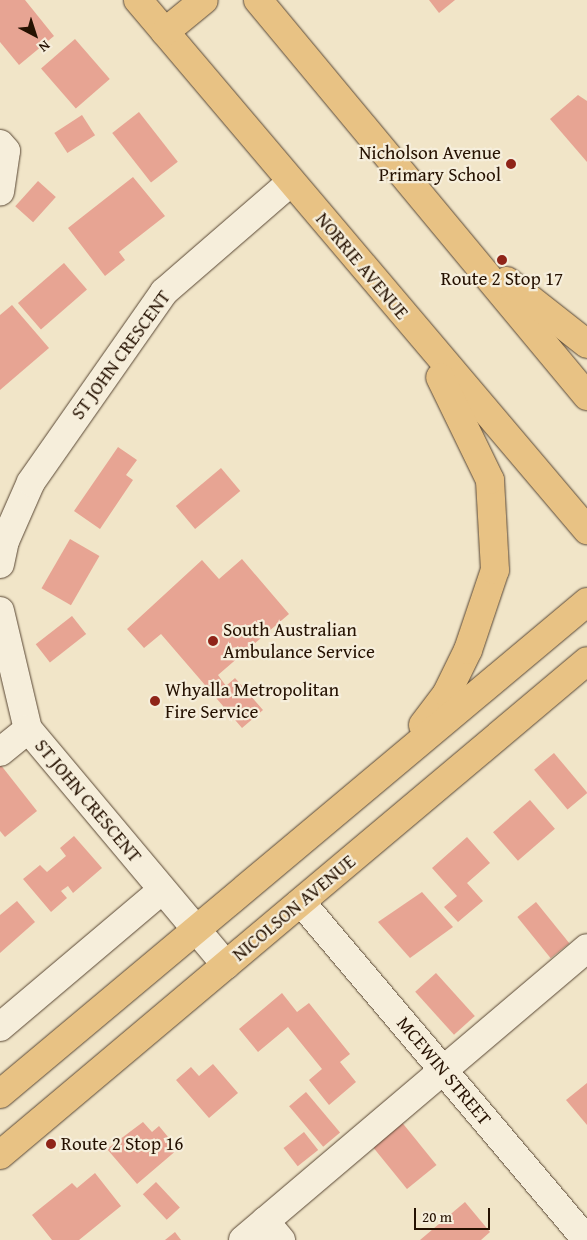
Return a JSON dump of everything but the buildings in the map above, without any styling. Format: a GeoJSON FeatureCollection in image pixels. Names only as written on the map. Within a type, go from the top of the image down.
{"type":"FeatureCollection","features":[{"type":"Feature","properties":{"kind":"main road","name":"NORRIE AVENUE"},"geometry":{"type":"LineString","coordinates":[[138,0],[587,530]]}},
{"type":"Feature","properties":{"kind":"main road"},"geometry":{"type":"LineString","coordinates":[[165,32],[204,0]]}},
{"type":"Feature","properties":{"kind":"main road"},"geometry":{"type":"LineString","coordinates":[[258,0],[587,396]]}},
{"type":"Feature","properties":{"kind":"main road"},"geometry":{"type":"LineString","coordinates":[[459,242],[587,344]]}},
{"type":"Feature","properties":{"kind":"main road"},"geometry":{"type":"LineString","coordinates":[[395,762],[447,693],[485,608],[494,570],[490,480],[454,400],[399,309]]}},
{"type":"Feature","properties":{"kind":"main road"},"geometry":{"type":"LineString","coordinates":[[0,1094],[587,602]]}},
{"type":"Feature","properties":{"kind":"main road","name":"NICOLSON AVENUE"},"geometry":{"type":"LineString","coordinates":[[0,1155],[587,661]]}},
{"type":"Feature","properties":{"kind":"street"},"geometry":{"type":"LineString","coordinates":[[0,144],[6,151],[0,192]]}},
{"type":"Feature","properties":{"kind":"street","name":"ST JOHN CRESCENT"},"geometry":{"type":"LineString","coordinates":[[0,564],[5,540],[30,482],[164,292],[291,182]]}},
{"type":"Feature","properties":{"kind":"street","name":"ST JOHN CRESCENT"},"geometry":{"type":"LineString","coordinates":[[0,611],[28,729],[226,965]]}},
{"type":"Feature","properties":{"kind":"street"},"geometry":{"type":"LineString","coordinates":[[0,752],[28,729]]}},
{"type":"Feature","properties":{"kind":"street"},"geometry":{"type":"LineString","coordinates":[[0,1027],[162,890]]}},
{"type":"Feature","properties":{"kind":"street","name":"MCEWIN STREET"},"geometry":{"type":"LineString","coordinates":[[301,902],[587,1240]]}},
{"type":"Feature","properties":{"kind":"street"},"geometry":{"type":"LineString","coordinates":[[243,1240],[273,1231],[443,1069],[587,948]]}},
{"type":"Feature","properties":{"kind":"place","name":"Nicholson Avenue Primary School"},"geometry":{"type":"Point","coordinates":[511,164]}},
{"type":"Feature","properties":{"kind":"place","name":"Route 2 Stop 17"},"geometry":{"type":"Point","coordinates":[502,260]}},
{"type":"Feature","properties":{"kind":"place","name":"South Australian Ambulance Service"},"geometry":{"type":"Point","coordinates":[213,641]}},
{"type":"Feature","properties":{"kind":"place","name":"Whyalla Metropolitan Fire Service"},"geometry":{"type":"Point","coordinates":[155,701]}},
{"type":"Feature","properties":{"kind":"place","name":"Route 2 Stop 16"},"geometry":{"type":"Point","coordinates":[51,1144]}}]}
